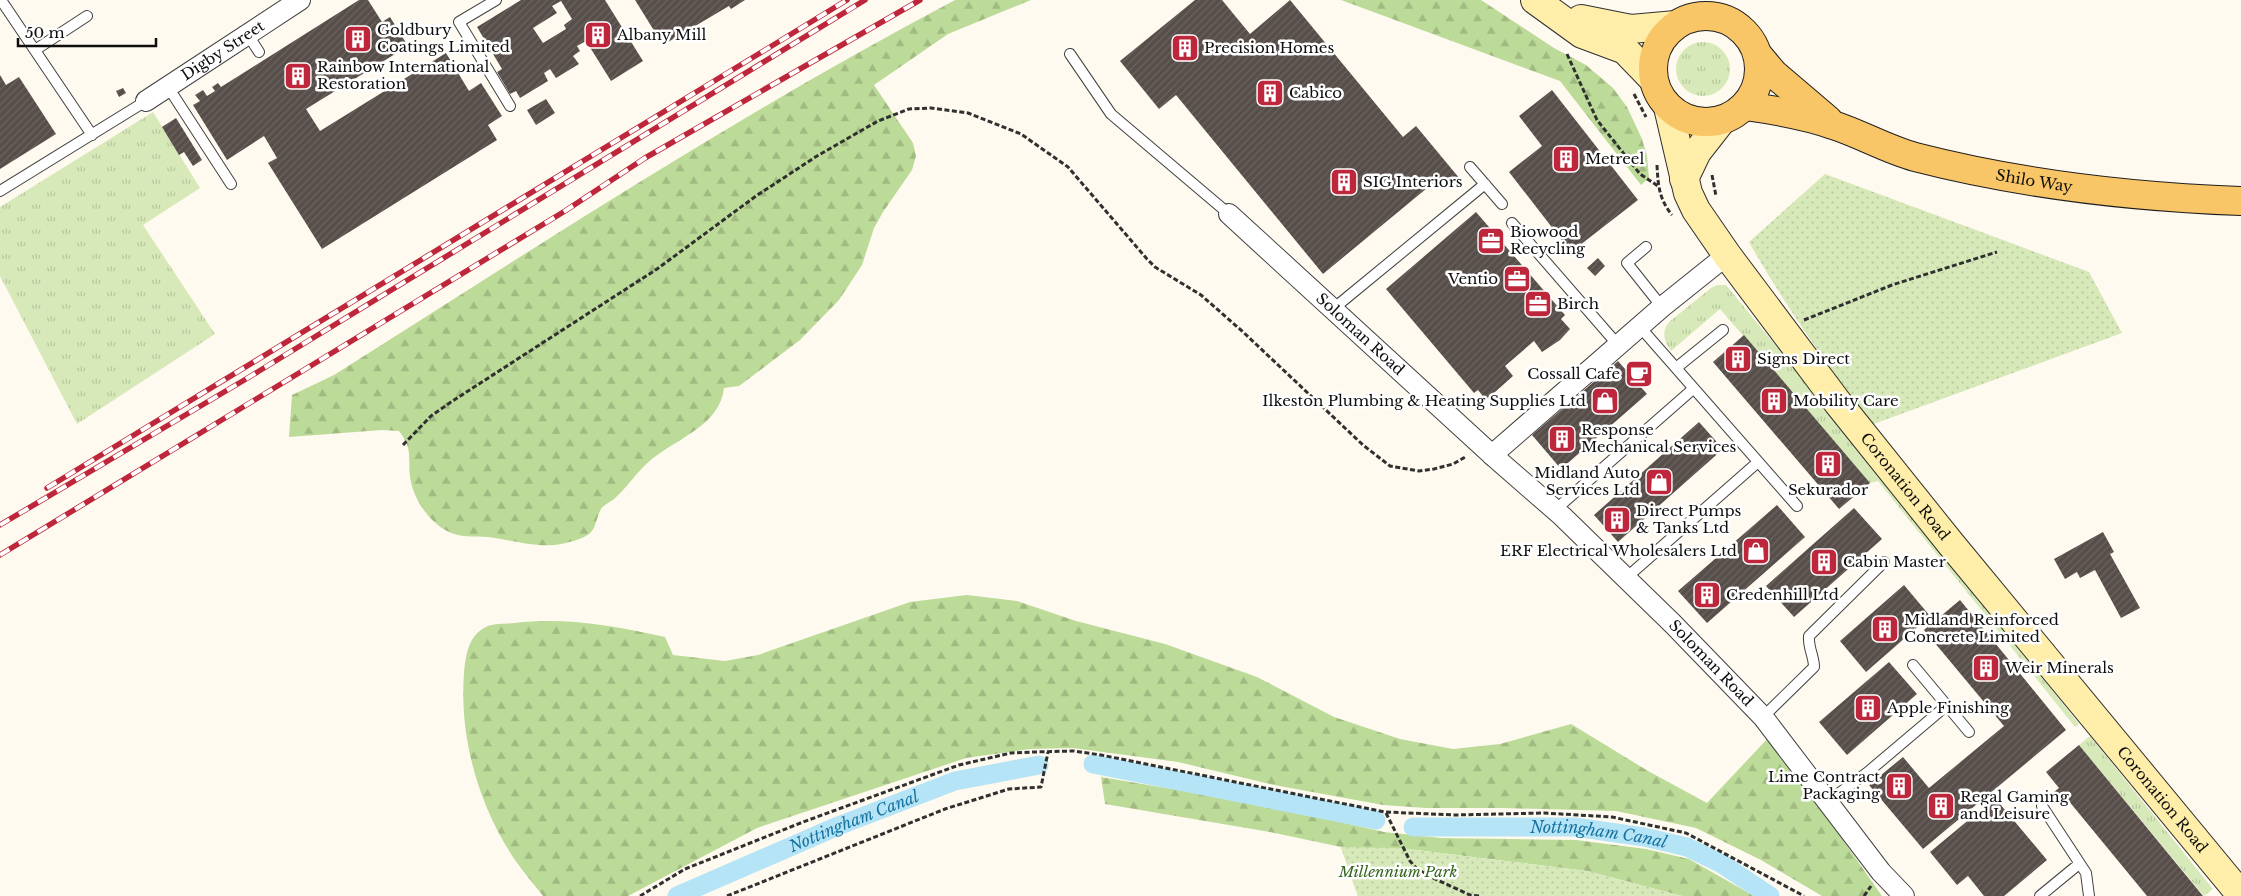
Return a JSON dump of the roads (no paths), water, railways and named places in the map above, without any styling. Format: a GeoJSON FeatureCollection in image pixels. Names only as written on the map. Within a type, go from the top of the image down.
{"type":"FeatureCollection","features":[{"type":"Feature","properties":{"kind":"main road"},"geometry":{"type":"LineString","coordinates":[[1732,12],[1758,55],[1758,77],[1755,88],[1745,106],[1722,120],[1710,121],[1687,118],[1668,107],[1653,79],[1654,52],[1661,38],[1688,15],[1714,17],[1732,12]]}},
{"type":"Feature","properties":{"kind":"main road","name":"Shilo Way"},"geometry":{"type":"LineString","coordinates":[[1758,55],[1774,74],[1834,125]]}},
{"type":"Feature","properties":{"kind":"main road","name":"Shilo Way"},"geometry":{"type":"LineString","coordinates":[[1745,106],[1781,112],[1834,125],[1912,156],[2027,180],[2144,194],[2241,200]]}},
{"type":"Feature","properties":{"kind":"street","name":"Digby Street"},"geometry":{"type":"LineString","coordinates":[[146,101],[300,0]]}},
{"type":"Feature","properties":{"kind":"street"},"geometry":{"type":"LineString","coordinates":[[1545,7],[1631,29],[1688,15]]}},
{"type":"Feature","properties":{"kind":"street"},"geometry":{"type":"LineString","coordinates":[[1545,7],[1582,34],[1625,50],[1653,79]]}},
{"type":"Feature","properties":{"kind":"street","name":"Coronation Road"},"geometry":{"type":"LineString","coordinates":[[1668,107],[1688,193],[1696,210],[1727,255],[1838,403],[1951,544],[2241,895]]}},
{"type":"Feature","properties":{"kind":"street"},"geometry":{"type":"LineString","coordinates":[[1684,179],[1697,152],[1722,120]]}},
{"type":"Feature","properties":{"kind":"street","name":"Soloman Road"},"geometry":{"type":"LineString","coordinates":[[1229,214],[1555,510],[1626,578],[1763,717],[1880,872],[1904,896]]}},
{"type":"Feature","properties":{"kind":"street"},"geometry":{"type":"LineString","coordinates":[[1486,449],[1618,345],[1727,255]]}},
{"type":"Feature","properties":{"kind":"lane"},"geometry":{"type":"LineString","coordinates":[[2,0],[92,135]]}},
{"type":"Feature","properties":{"kind":"lane"},"geometry":{"type":"LineString","coordinates":[[496,0],[459,22],[510,106]]}},
{"type":"Feature","properties":{"kind":"lane"},"geometry":{"type":"LineString","coordinates":[[35,50],[87,16]]}},
{"type":"Feature","properties":{"kind":"lane"},"geometry":{"type":"LineString","coordinates":[[248,35],[259,52]]}},
{"type":"Feature","properties":{"kind":"lane"},"geometry":{"type":"LineString","coordinates":[[1070,54],[1111,114],[1229,214]]}},
{"type":"Feature","properties":{"kind":"lane"},"geometry":{"type":"LineString","coordinates":[[168,86],[231,184]]}},
{"type":"Feature","properties":{"kind":"lane"},"geometry":{"type":"LineString","coordinates":[[0,192],[146,101]]}},
{"type":"Feature","properties":{"kind":"lane"},"geometry":{"type":"LineString","coordinates":[[1470,167],[1502,204]]}},
{"type":"Feature","properties":{"kind":"lane"},"geometry":{"type":"LineString","coordinates":[[1333,309],[1485,184]]}},
{"type":"Feature","properties":{"kind":"lane"},"geometry":{"type":"LineString","coordinates":[[1512,222],[1618,345]]}},
{"type":"Feature","properties":{"kind":"lane"},"geometry":{"type":"LineString","coordinates":[[1646,247],[1626,263],[1662,307]]}},
{"type":"Feature","properties":{"kind":"lane"},"geometry":{"type":"LineString","coordinates":[[1640,327],[1797,506]]}},
{"type":"Feature","properties":{"kind":"lane"},"geometry":{"type":"LineString","coordinates":[[1676,368],[1723,330]]}},
{"type":"Feature","properties":{"kind":"lane"},"geometry":{"type":"LineString","coordinates":[[1555,510],[1693,388]]}},
{"type":"Feature","properties":{"kind":"lane"},"geometry":{"type":"LineString","coordinates":[[1626,578],[1758,462]]}},
{"type":"Feature","properties":{"kind":"lane"},"geometry":{"type":"LineString","coordinates":[[1763,717],[1814,667],[1814,659],[1808,646],[1809,636],[1884,562]]}},
{"type":"Feature","properties":{"kind":"lane"},"geometry":{"type":"LineString","coordinates":[[1913,665],[1969,732]]}},
{"type":"Feature","properties":{"kind":"lane"},"geometry":{"type":"LineString","coordinates":[[1827,802],[1868,772],[1946,706]]}},
{"type":"Feature","properties":{"kind":"lane"},"geometry":{"type":"LineString","coordinates":[[2042,806],[2086,873],[2089,896]]}},
{"type":"Feature","properties":{"kind":"lane"},"geometry":{"type":"LineString","coordinates":[[2040,896],[2080,864]]}},
{"type":"Feature","properties":{"kind":"waterway","name":"Nottingham Canal"},"geometry":{"type":"LineString","coordinates":[[1093,764],[1376,820]]}},
{"type":"Feature","properties":{"kind":"waterway","name":"Nottingham Canal"},"geometry":{"type":"LineString","coordinates":[[677,896],[838,826],[955,781],[1039,765]]}},
{"type":"Feature","properties":{"kind":"waterway","name":"Nottingham Canal"},"geometry":{"type":"LineString","coordinates":[[1413,827],[1575,827],[1644,837],[1687,847],[1722,864],[1770,896]]}},
{"type":"Feature","properties":{"kind":"railway"},"geometry":{"type":"LineString","coordinates":[[47,488],[847,0]]}},
{"type":"Feature","properties":{"kind":"railway"},"geometry":{"type":"LineString","coordinates":[[0,525],[246,379],[865,0]]}},
{"type":"Feature","properties":{"kind":"railway"},"geometry":{"type":"LineString","coordinates":[[0,555],[565,211],[645,158],[920,0]]}},
{"type":"Feature","properties":{"kind":"place","name":"Albany Mill"},"geometry":{"type":"Point","coordinates":[598,35]}},
{"type":"Feature","properties":{"kind":"place","name":"Goldbury Coatings Limited"},"geometry":{"type":"Point","coordinates":[358,39]}},
{"type":"Feature","properties":{"kind":"place","name":"Precision Homes"},"geometry":{"type":"Point","coordinates":[1185,48]}},
{"type":"Feature","properties":{"kind":"place","name":"Rainbow International Restoration"},"geometry":{"type":"Point","coordinates":[298,76]}},
{"type":"Feature","properties":{"kind":"place","name":"Cabico"},"geometry":{"type":"Point","coordinates":[1270,93]}},
{"type":"Feature","properties":{"kind":"place","name":"Metreel"},"geometry":{"type":"Point","coordinates":[1566,159]}},
{"type":"Feature","properties":{"kind":"place","name":"SIG Interiors"},"geometry":{"type":"Point","coordinates":[1344,182]}},
{"type":"Feature","properties":{"kind":"place","name":"Biowood Recycling"},"geometry":{"type":"Point","coordinates":[1491,241]}},
{"type":"Feature","properties":{"kind":"place","name":"Ventio"},"geometry":{"type":"Point","coordinates":[1517,279]}},
{"type":"Feature","properties":{"kind":"place","name":"Birch"},"geometry":{"type":"Point","coordinates":[1538,304]}},
{"type":"Feature","properties":{"kind":"place","name":"Signs Direct"},"geometry":{"type":"Point","coordinates":[1738,359]}},
{"type":"Feature","properties":{"kind":"place","name":"Cossall Cafe"},"geometry":{"type":"Point","coordinates":[1639,374]}},
{"type":"Feature","properties":{"kind":"place","name":"Ilkeston Plumbing & Heating Supplies Ltd"},"geometry":{"type":"Point","coordinates":[1605,401]}},
{"type":"Feature","properties":{"kind":"place","name":"Mobility Care"},"geometry":{"type":"Point","coordinates":[1774,401]}},
{"type":"Feature","properties":{"kind":"place","name":"Response Mechanical Services"},"geometry":{"type":"Point","coordinates":[1562,439]}},
{"type":"Feature","properties":{"kind":"place","name":"Sekurador"},"geometry":{"type":"Point","coordinates":[1828,464]}},
{"type":"Feature","properties":{"kind":"place","name":"Midland Auto Services Ltd"},"geometry":{"type":"Point","coordinates":[1659,482]}},
{"type":"Feature","properties":{"kind":"place","name":"Direct Pumps & Tanks Ltd"},"geometry":{"type":"Point","coordinates":[1617,520]}},
{"type":"Feature","properties":{"kind":"place","name":"ERF Electrical Wholesalers Ltd"},"geometry":{"type":"Point","coordinates":[1756,551]}},
{"type":"Feature","properties":{"kind":"place","name":"Cabin Master"},"geometry":{"type":"Point","coordinates":[1824,562]}},
{"type":"Feature","properties":{"kind":"place","name":"Credenhill Ltd"},"geometry":{"type":"Point","coordinates":[1707,595]}},
{"type":"Feature","properties":{"kind":"place","name":"Midland Reinforced Concrete Limited"},"geometry":{"type":"Point","coordinates":[1885,629]}},
{"type":"Feature","properties":{"kind":"place","name":"Weir Minerals"},"geometry":{"type":"Point","coordinates":[1986,668]}},
{"type":"Feature","properties":{"kind":"place","name":"Apple Finishing"},"geometry":{"type":"Point","coordinates":[1868,708]}},
{"type":"Feature","properties":{"kind":"place","name":"Lime Contract Packaging"},"geometry":{"type":"Point","coordinates":[1899,786]}},
{"type":"Feature","properties":{"kind":"place","name":"Regal Gaming and Leisure"},"geometry":{"type":"Point","coordinates":[1941,806]}},
{"type":"Feature","properties":{"kind":"park label","name":"Millennium Park"},"geometry":{"type":"Point","coordinates":[1398,872]}}]}
